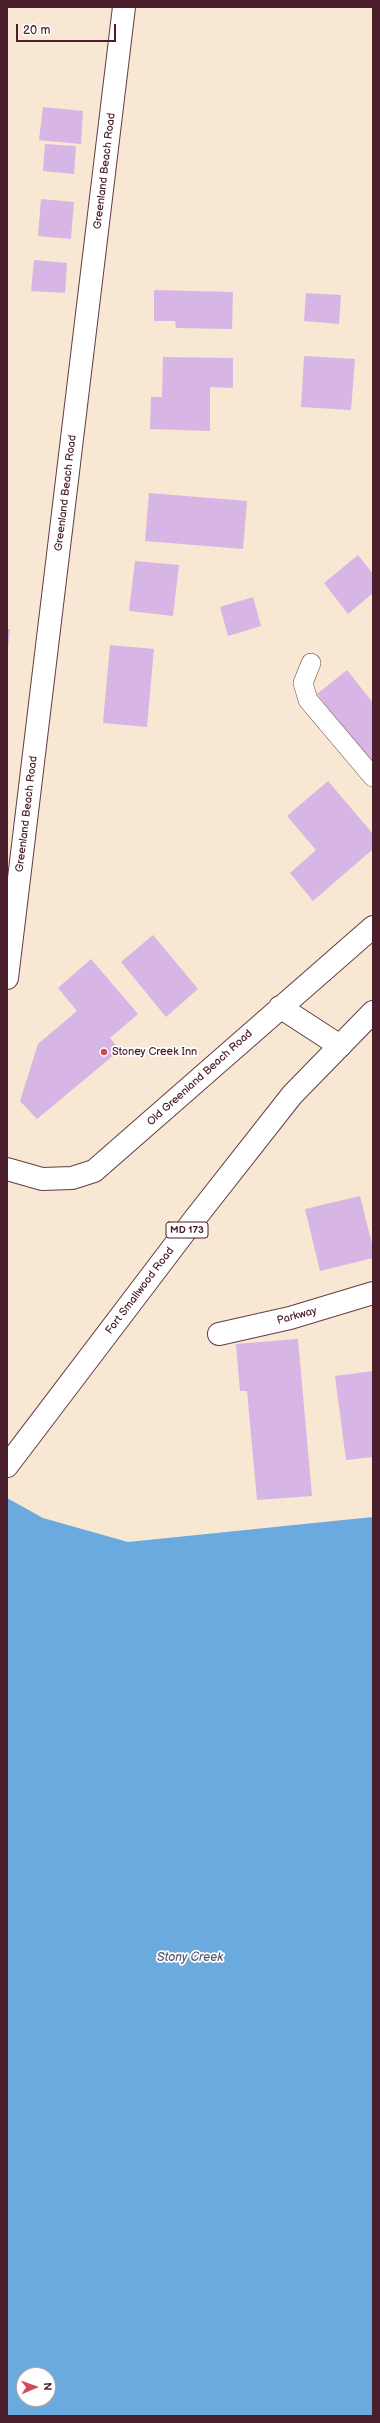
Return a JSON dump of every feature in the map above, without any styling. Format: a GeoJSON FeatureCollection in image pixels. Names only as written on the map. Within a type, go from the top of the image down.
{"type":"FeatureCollection","features":[{"type":"Feature","properties":{"kind":"street","name":"Greenland Beach Road"},"geometry":{"type":"LineString","coordinates":[[7,978],[124,7]]}},
{"type":"Feature","properties":{"kind":"street","name":"Old Greenland Beach Road"},"geometry":{"type":"LineString","coordinates":[[7,1170],[42,1179],[72,1178],[94,1171],[373,927]]}},
{"type":"Feature","properties":{"kind":"street"},"geometry":{"type":"LineString","coordinates":[[280,1007],[340,1046]]}},
{"type":"Feature","properties":{"kind":"street","name":"Fort Smallwood Road"},"geometry":{"type":"LineString","coordinates":[[10,1462],[292,1095],[373,1012]]}},
{"type":"Feature","properties":{"kind":"street","name":"Parkway"},"geometry":{"type":"LineString","coordinates":[[219,1334],[290,1318],[373,1292]]}},
{"type":"Feature","properties":{"kind":"lane"},"geometry":{"type":"LineString","coordinates":[[311,664],[302,683],[308,700],[373,777]]}},
{"type":"Feature","properties":{"kind":"water","name":"Stony Creek"},"geometry":{"type":"Polygon","coordinates":[[[7,1498],[43,1518],[128,1542],[373,1517],[373,2416],[7,2416],[7,1498]]]}},
{"type":"Feature","properties":{"kind":"building"},"geometry":{"type":"Polygon","coordinates":[[[43,107],[83,111],[81,144],[39,140],[43,107]]]}},
{"type":"Feature","properties":{"kind":"building"},"geometry":{"type":"Polygon","coordinates":[[[45,144],[76,146],[74,174],[43,171],[45,144]]]}},
{"type":"Feature","properties":{"kind":"building"},"geometry":{"type":"Polygon","coordinates":[[[41,199],[74,202],[71,239],[38,236],[41,199]]]}},
{"type":"Feature","properties":{"kind":"building"},"geometry":{"type":"Polygon","coordinates":[[[34,260],[67,263],[65,293],[31,291],[34,260]]]}},
{"type":"Feature","properties":{"kind":"building"},"geometry":{"type":"Polygon","coordinates":[[[154,290],[233,292],[232,329],[176,328],[175,321],[154,321],[154,290]]]}},
{"type":"Feature","properties":{"kind":"building"},"geometry":{"type":"Polygon","coordinates":[[[306,293],[341,295],[339,324],[304,321],[306,293]]]}},
{"type":"Feature","properties":{"kind":"building"},"geometry":{"type":"Polygon","coordinates":[[[304,356],[355,359],[351,410],[301,407],[304,356]]]}},
{"type":"Feature","properties":{"kind":"building"},"geometry":{"type":"Polygon","coordinates":[[[163,357],[233,358],[233,388],[210,387],[210,431],[150,429],[151,397],[162,397],[163,357]]]}},
{"type":"Feature","properties":{"kind":"building"},"geometry":{"type":"Polygon","coordinates":[[[149,493],[247,501],[243,549],[145,541],[149,493]]]}},
{"type":"Feature","properties":{"kind":"building"},"geometry":{"type":"Polygon","coordinates":[[[358,555],[373,574],[373,593],[348,614],[324,583],[358,555]]]}},
{"type":"Feature","properties":{"kind":"building"},"geometry":{"type":"Polygon","coordinates":[[[135,561],[179,565],[173,616],[129,611],[135,561]]]}},
{"type":"Feature","properties":{"kind":"building"},"geometry":{"type":"Polygon","coordinates":[[[253,597],[261,626],[228,636],[220,607],[253,597]]]}},
{"type":"Feature","properties":{"kind":"building"},"geometry":{"type":"Polygon","coordinates":[[[7,629],[10,629],[8,649],[7,649],[7,629]]]}},
{"type":"Feature","properties":{"kind":"building"},"geometry":{"type":"Polygon","coordinates":[[[110,645],[154,649],[147,727],[103,723],[110,645]]]}},
{"type":"Feature","properties":{"kind":"building"},"geometry":{"type":"Polygon","coordinates":[[[347,670],[373,703],[373,764],[317,694],[347,670]]]}},
{"type":"Feature","properties":{"kind":"building"},"geometry":{"type":"Polygon","coordinates":[[[328,781],[373,834],[373,849],[313,901],[290,873],[316,850],[287,816],[328,781]]]}},
{"type":"Feature","properties":{"kind":"building"},"geometry":{"type":"Polygon","coordinates":[[[153,935],[198,989],[166,1017],[121,962],[153,935]]]}},
{"type":"Feature","properties":{"kind":"building"},"geometry":{"type":"Polygon","coordinates":[[[91,959],[138,1014],[110,1038],[120,1050],[37,1119],[20,1101],[38,1044],[77,1011],[58,988],[91,959]]]}},
{"type":"Feature","properties":{"kind":"building"},"geometry":{"type":"Polygon","coordinates":[[[360,1196],[373,1248],[373,1258],[320,1271],[305,1209],[360,1196]]]}},
{"type":"Feature","properties":{"kind":"building"},"geometry":{"type":"Polygon","coordinates":[[[298,1339],[312,1496],[257,1500],[247,1391],[240,1391],[236,1344],[298,1339]]]}},
{"type":"Feature","properties":{"kind":"building"},"geometry":{"type":"Polygon","coordinates":[[[373,1371],[373,1457],[346,1460],[335,1376],[373,1371]]]}},
{"type":"Feature","properties":{"kind":"place","name":"Stoney Creek Inn"},"geometry":{"type":"Point","coordinates":[104,1052]}}]}
